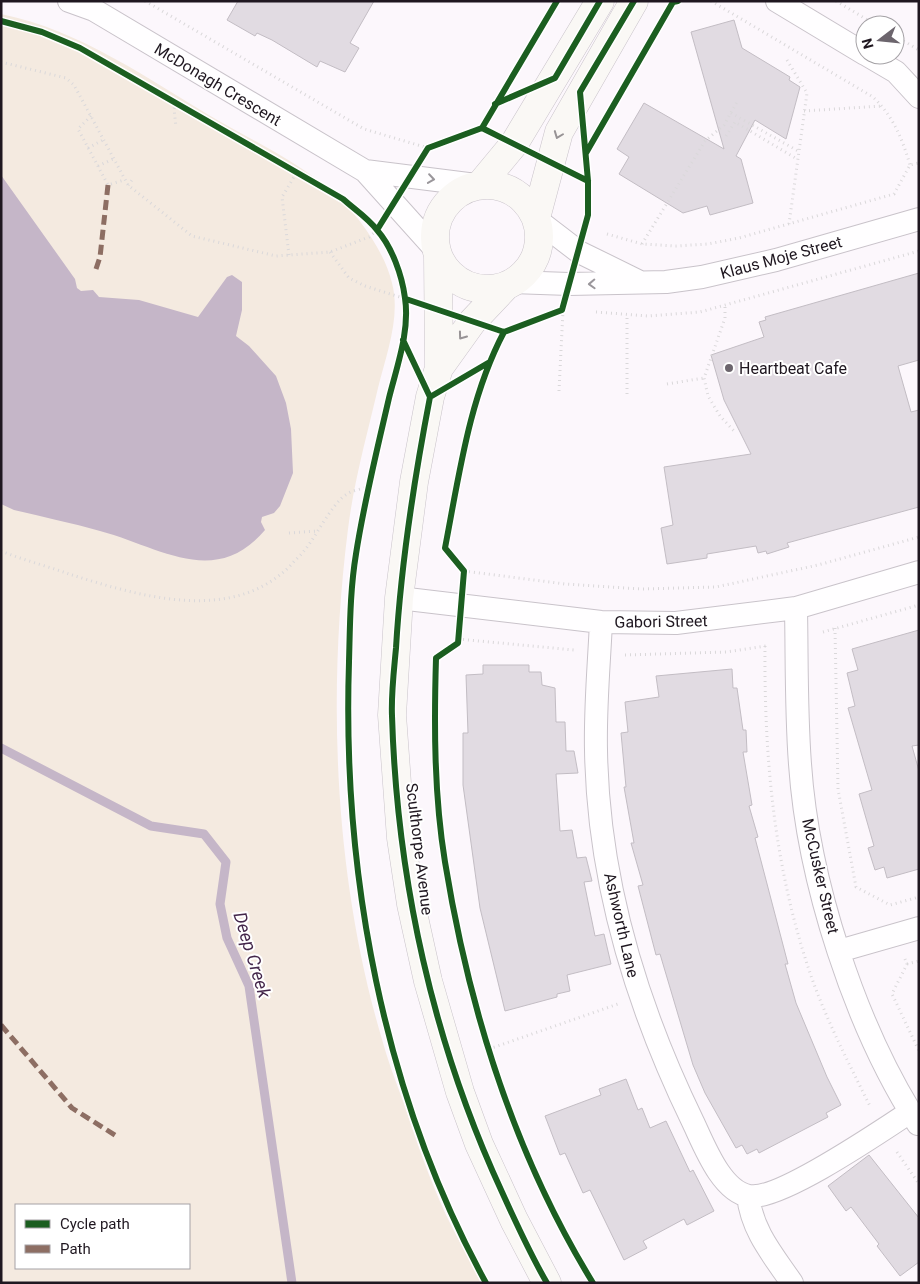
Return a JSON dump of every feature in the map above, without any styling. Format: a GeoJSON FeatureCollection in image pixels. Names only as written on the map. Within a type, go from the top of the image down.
{"type":"FeatureCollection","features":[{"type":"Feature","properties":{"kind":"street","name":"McDonagh Crescent"},"geometry":{"type":"LineString","coordinates":[[70,1],[94,10],[365,171],[437,253]]}},
{"type":"Feature","properties":{"kind":"street"},"geometry":{"type":"LineString","coordinates":[[478,185],[514,144],[600,1]]}},
{"type":"Feature","properties":{"kind":"street"},"geometry":{"type":"LineString","coordinates":[[536,218],[559,132],[634,1]]}},
{"type":"Feature","properties":{"kind":"street"},"geometry":{"type":"LineString","coordinates":[[777,1],[855,47]]}},
{"type":"Feature","properties":{"kind":"street"},"geometry":{"type":"LineString","coordinates":[[884,65],[896,72],[919,97]]}},
{"type":"Feature","properties":{"kind":"street","name":"McDonagh Crescent"},"geometry":{"type":"LineString","coordinates":[[365,171],[478,185]]}},
{"type":"Feature","properties":{"kind":"street"},"geometry":{"type":"LineString","coordinates":[[494,184],[519,195],[536,218],[539,233],[538,248],[533,262],[524,274],[509,284],[479,289],[466,284],[444,268],[437,253],[435,233],[438,216],[447,202],[460,191],[478,185],[494,184]]}},
{"type":"Feature","properties":{"kind":"street","name":"Klaus Moje Street"},"geometry":{"type":"LineString","coordinates":[[536,218],[579,252],[641,282]]}},
{"type":"Feature","properties":{"kind":"street","name":"Klaus Moje Street"},"geometry":{"type":"LineString","coordinates":[[509,284],[666,282],[741,269],[919,219]]}},
{"type":"Feature","properties":{"kind":"street","name":"Sculthorpe Avenue"},"geometry":{"type":"LineString","coordinates":[[437,253],[439,368],[430,397],[414,482],[399,598],[392,715],[401,838],[411,904],[428,981],[460,1092],[479,1144],[514,1220],[547,1283]]}},
{"type":"Feature","properties":{"kind":"street","name":"Sculthorpe Avenue"},"geometry":{"type":"LineString","coordinates":[[439,368],[472,322],[509,284]]}},
{"type":"Feature","properties":{"kind":"street","name":"Gabori Street"},"geometry":{"type":"LineString","coordinates":[[399,598],[601,622],[676,624],[796,608],[919,572]]}},
{"type":"Feature","properties":{"kind":"street","name":"McCusker Street"},"geometry":{"type":"LineString","coordinates":[[796,608],[800,764],[811,847],[839,951],[871,1035],[915,1119]]}},
{"type":"Feature","properties":{"kind":"street","name":"Ashworth Lane"},"geometry":{"type":"LineString","coordinates":[[601,622],[596,751],[599,797],[615,898],[639,996],[677,1090],[705,1148],[720,1175],[734,1189],[748,1196]]}},
{"type":"Feature","properties":{"kind":"street"},"geometry":{"type":"LineString","coordinates":[[839,951],[919,928]]}},
{"type":"Feature","properties":{"kind":"street"},"geometry":{"type":"LineString","coordinates":[[792,1283],[757,1231],[750,1214],[748,1196],[763,1196],[788,1187],[915,1119]]}},
{"type":"Feature","properties":{"kind":"path"},"geometry":{"type":"LineString","coordinates":[[145,1],[364,129],[428,148]]}},
{"type":"Feature","properties":{"kind":"path"},"geometry":{"type":"LineString","coordinates":[[711,1],[873,96],[902,136],[910,166]]}},
{"type":"Feature","properties":{"kind":"path"},"geometry":{"type":"LineString","coordinates":[[836,1],[859,15]]}},
{"type":"Feature","properties":{"kind":"path"},"geometry":{"type":"LineString","coordinates":[[905,42],[919,50]]}},
{"type":"Feature","properties":{"kind":"path"},"geometry":{"type":"LineString","coordinates":[[787,60],[807,93],[788,224]]}},
{"type":"Feature","properties":{"kind":"path"},"geometry":{"type":"LineString","coordinates":[[1,62],[66,78],[74,85],[124,180],[158,212],[192,236],[264,254],[289,255],[330,252],[369,237],[377,230],[394,203]]}},
{"type":"Feature","properties":{"kind":"path"},"geometry":{"type":"LineString","coordinates":[[169,99],[184,108]]}},
{"type":"Feature","properties":{"kind":"path"},"geometry":{"type":"LineString","coordinates":[[642,244],[705,141],[724,125],[737,102]]}},
{"type":"Feature","properties":{"kind":"path"},"geometry":{"type":"LineString","coordinates":[[176,103],[174,109],[176,128]]}},
{"type":"Feature","properties":{"kind":"path"},"geometry":{"type":"LineString","coordinates":[[804,111],[882,106]]}},
{"type":"Feature","properties":{"kind":"path"},"geometry":{"type":"LineString","coordinates":[[731,113],[798,151]]}},
{"type":"Feature","properties":{"kind":"path"},"geometry":{"type":"LineString","coordinates":[[91,116],[78,129],[108,185],[124,180]]}},
{"type":"Feature","properties":{"kind":"path"},"geometry":{"type":"LineString","coordinates":[[726,136],[735,122],[797,158]]}},
{"type":"Feature","properties":{"kind":"path"},"geometry":{"type":"LineString","coordinates":[[88,148],[103,140]]}},
{"type":"Feature","properties":{"kind":"path"},"geometry":{"type":"LineString","coordinates":[[410,177],[428,148],[437,144]]}},
{"type":"Feature","properties":{"kind":"path"},"geometry":{"type":"LineString","coordinates":[[98,166],[113,159]]}},
{"type":"Feature","properties":{"kind":"path"},"geometry":{"type":"LineString","coordinates":[[604,234],[642,244],[676,246],[708,244],[894,194],[910,166],[919,163]]}},
{"type":"Feature","properties":{"kind":"path"},"geometry":{"type":"LineString","coordinates":[[289,168],[304,176]]}},
{"type":"Feature","properties":{"kind":"path"},"geometry":{"type":"LineString","coordinates":[[289,255],[282,197],[297,172]]}},
{"type":"Feature","properties":{"kind":"path"},"geometry":{"type":"LineString","coordinates":[[128,185],[132,180]]}},
{"type":"Feature","properties":{"kind":"path"},"geometry":{"type":"LineString","coordinates":[[370,224],[381,236]]}},
{"type":"Feature","properties":{"kind":"path"},"geometry":{"type":"LineString","coordinates":[[593,311],[627,315],[666,315],[725,307],[919,251]]}},
{"type":"Feature","properties":{"kind":"path"},"geometry":{"type":"LineString","coordinates":[[330,252],[349,278],[365,286],[439,311]]}},
{"type":"Feature","properties":{"kind":"path"},"geometry":{"type":"LineString","coordinates":[[559,392],[562,310],[569,284]]}},
{"type":"Feature","properties":{"kind":"path"},"geometry":{"type":"LineString","coordinates":[[404,290],[405,308]]}},
{"type":"Feature","properties":{"kind":"path"},"geometry":{"type":"LineString","coordinates":[[555,315],[570,307]]}},
{"type":"Feature","properties":{"kind":"path"},"geometry":{"type":"LineString","coordinates":[[725,307],[726,318],[704,378],[708,396],[720,416],[734,431]]}},
{"type":"Feature","properties":{"kind":"path"},"geometry":{"type":"LineString","coordinates":[[627,315],[627,394]]}},
{"type":"Feature","properties":{"kind":"path"},"geometry":{"type":"LineString","coordinates":[[667,384],[704,378]]}},
{"type":"Feature","properties":{"kind":"path"},"geometry":{"type":"LineString","coordinates":[[367,496],[371,478]]}},
{"type":"Feature","properties":{"kind":"path"},"geometry":{"type":"LineString","coordinates":[[1,551],[148,597],[181,601],[216,599],[249,592],[280,576],[304,552],[346,494],[368,487]]}},
{"type":"Feature","properties":{"kind":"path"},"geometry":{"type":"LineString","coordinates":[[288,532],[318,531]]}},
{"type":"Feature","properties":{"kind":"path"},"geometry":{"type":"LineString","coordinates":[[458,564],[464,571],[565,584],[641,589],[716,587],[818,565],[919,536]]}},
{"type":"Feature","properties":{"kind":"path"},"geometry":{"type":"LineString","coordinates":[[451,648],[458,643],[464,571]]}},
{"type":"Feature","properties":{"kind":"path"},"geometry":{"type":"LineString","coordinates":[[919,605],[835,629],[838,789],[856,887],[890,905],[919,897]]}},
{"type":"Feature","properties":{"kind":"path"},"geometry":{"type":"LineString","coordinates":[[458,639],[641,656],[765,646]]}},
{"type":"Feature","properties":{"kind":"path"},"geometry":{"type":"LineString","coordinates":[[919,960],[907,964],[892,994],[919,1052]]}},
{"type":"Feature","properties":{"kind":"path"},"geometry":{"type":"LineString","coordinates":[[489,1049],[639,996]]}},
{"type":"Feature","properties":{"kind":"path"},"geometry":{"type":"LineString","coordinates":[[486,1040],[492,1058]]}},
{"type":"Feature","properties":{"kind":"shaded area"},"geometry":{"type":"Polygon","coordinates":[[[1,14],[59,32],[87,44],[279,154],[308,173],[335,194],[353,212],[377,247],[388,271],[394,296],[394,322],[354,493],[341,592],[337,720],[344,849],[365,975],[386,1052],[434,1187],[450,1224],[482,1283],[1,1283],[1,14]]]}},
{"type":"Feature","properties":{"kind":"shaded area"},"geometry":{"type":"Polygon","coordinates":[[[1,175],[75,279],[77,288],[81,291],[93,290],[99,297],[139,300],[198,317],[227,277],[232,275],[242,282],[242,310],[236,336],[249,346],[276,376],[286,403],[291,429],[293,473],[280,506],[274,513],[262,517],[261,522],[265,530],[246,548],[227,557],[207,560],[186,559],[100,531],[14,510],[1,504],[1,175]]]}},
{"type":"Feature","properties":{"kind":"building"},"geometry":{"type":"Polygon","coordinates":[[[238,1],[374,1],[350,43],[359,48],[345,72],[320,61],[317,67],[272,40],[257,33],[255,36],[227,20],[238,1]]]}},
{"type":"Feature","properties":{"kind":"building"},"geometry":{"type":"Polygon","coordinates":[[[734,20],[742,48],[790,77],[789,80],[800,87],[786,139],[755,120],[736,156],[741,159],[753,203],[710,215],[707,206],[683,213],[619,174],[629,157],[617,149],[644,103],[724,149],[691,32],[734,20]]]}},
{"type":"Feature","properties":{"kind":"building"},"geometry":{"type":"Polygon","coordinates":[[[919,273],[919,360],[898,366],[911,412],[919,410],[919,507],[787,543],[789,547],[767,554],[766,551],[758,553],[756,546],[707,554],[707,558],[667,564],[661,528],[673,525],[664,467],[751,454],[724,400],[711,355],[764,337],[759,322],[766,320],[765,317],[919,273]]]}},
{"type":"Feature","properties":{"kind":"building"},"geometry":{"type":"Polygon","coordinates":[[[919,630],[919,745],[912,746],[919,771],[919,869],[887,878],[884,867],[875,870],[868,848],[874,846],[859,794],[872,790],[848,708],[855,706],[847,673],[858,670],[852,649],[919,630]]]}},
{"type":"Feature","properties":{"kind":"building"},"geometry":{"type":"Polygon","coordinates":[[[483,665],[529,665],[529,672],[541,672],[542,685],[555,688],[556,722],[565,722],[566,751],[574,751],[578,773],[556,774],[560,831],[572,830],[577,858],[586,857],[592,881],[584,882],[595,936],[604,934],[611,964],[567,975],[570,991],[557,994],[557,997],[505,1011],[480,908],[463,785],[463,733],[468,733],[466,675],[483,674],[483,665]]]}},
{"type":"Feature","properties":{"kind":"building"},"geometry":{"type":"Polygon","coordinates":[[[732,669],[733,688],[737,688],[743,730],[746,730],[747,752],[743,752],[752,805],[749,806],[758,837],[755,838],[788,964],[785,964],[796,1003],[827,1077],[841,1105],[826,1113],[828,1117],[759,1153],[757,1149],[747,1154],[742,1145],[736,1148],[705,1093],[693,1065],[660,954],[656,955],[638,886],[643,885],[631,843],[634,843],[624,787],[626,787],[621,733],[628,732],[625,702],[659,697],[656,676],[732,669]]]}},
{"type":"Feature","properties":{"kind":"building"},"geometry":{"type":"Polygon","coordinates":[[[626,1079],[638,1110],[642,1108],[650,1128],[666,1121],[690,1172],[693,1170],[714,1211],[687,1225],[684,1219],[643,1241],[647,1248],[624,1260],[590,1190],[583,1193],[565,1153],[560,1155],[545,1116],[601,1095],[599,1089],[626,1079]]]}},
{"type":"Feature","properties":{"kind":"building"},"geometry":{"type":"Polygon","coordinates":[[[869,1155],[919,1218],[919,1262],[900,1276],[851,1207],[846,1211],[828,1186],[869,1155]]]}},
{"type":"Feature","properties":{"kind":"waterway","name":"Deep Creek"},"geometry":{"type":"LineString","coordinates":[[1,748],[151,826],[204,834],[226,862],[220,904],[227,938],[249,986],[292,1283]]}},
{"type":"Feature","properties":{"kind":"marked path"},"geometry":{"type":"LineString","coordinates":[[96,269],[100,257],[108,185]]}},
{"type":"Feature","properties":{"kind":"marked path"},"geometry":{"type":"LineString","coordinates":[[1,1025],[72,1108],[118,1137]]}},
{"type":"Feature","properties":{"kind":"cycle path"},"geometry":{"type":"LineString","coordinates":[[377,230],[428,148],[482,128],[557,1]]}},
{"type":"Feature","properties":{"kind":"cycle path"},"geometry":{"type":"LineString","coordinates":[[495,104],[555,78],[600,1]]}},
{"type":"Feature","properties":{"kind":"cycle path"},"geometry":{"type":"LineString","coordinates":[[406,299],[504,332],[562,310],[588,215],[588,181],[580,92],[634,1]]}},
{"type":"Feature","properties":{"kind":"cycle path"},"geometry":{"type":"LineString","coordinates":[[586,153],[673,2],[678,1]]}},
{"type":"Feature","properties":{"kind":"cycle path"},"geometry":{"type":"LineString","coordinates":[[1,21],[42,32],[80,48],[343,199],[373,226],[382,237],[396,262],[405,298],[406,323],[399,361],[367,496],[356,554],[351,594],[349,742],[353,822],[362,902],[376,982],[396,1060],[420,1136],[450,1211],[486,1283]]}},
{"type":"Feature","properties":{"kind":"cycle path"},"geometry":{"type":"LineString","coordinates":[[482,128],[588,181]]}},
{"type":"Feature","properties":{"kind":"cycle path"},"geometry":{"type":"LineString","coordinates":[[504,332],[492,357],[474,410],[445,548],[464,571],[458,643],[436,658],[435,734],[441,837],[467,972],[499,1080],[518,1133],[540,1184],[565,1234],[593,1283]]}},
{"type":"Feature","properties":{"kind":"cycle path"},"geometry":{"type":"LineString","coordinates":[[403,340],[430,397]]}},
{"type":"Feature","properties":{"kind":"cycle path"},"geometry":{"type":"LineString","coordinates":[[430,397],[488,363]]}},
{"type":"Feature","properties":{"kind":"cycle path"},"geometry":{"type":"LineString","coordinates":[[430,397],[405,553],[392,691],[395,777],[402,839],[423,960],[456,1078],[502,1192],[529,1250],[547,1283]]}},
{"type":"Feature","properties":{"kind":"place","name":"Heartbeat Cafe"},"geometry":{"type":"Point","coordinates":[729,368]}}]}
